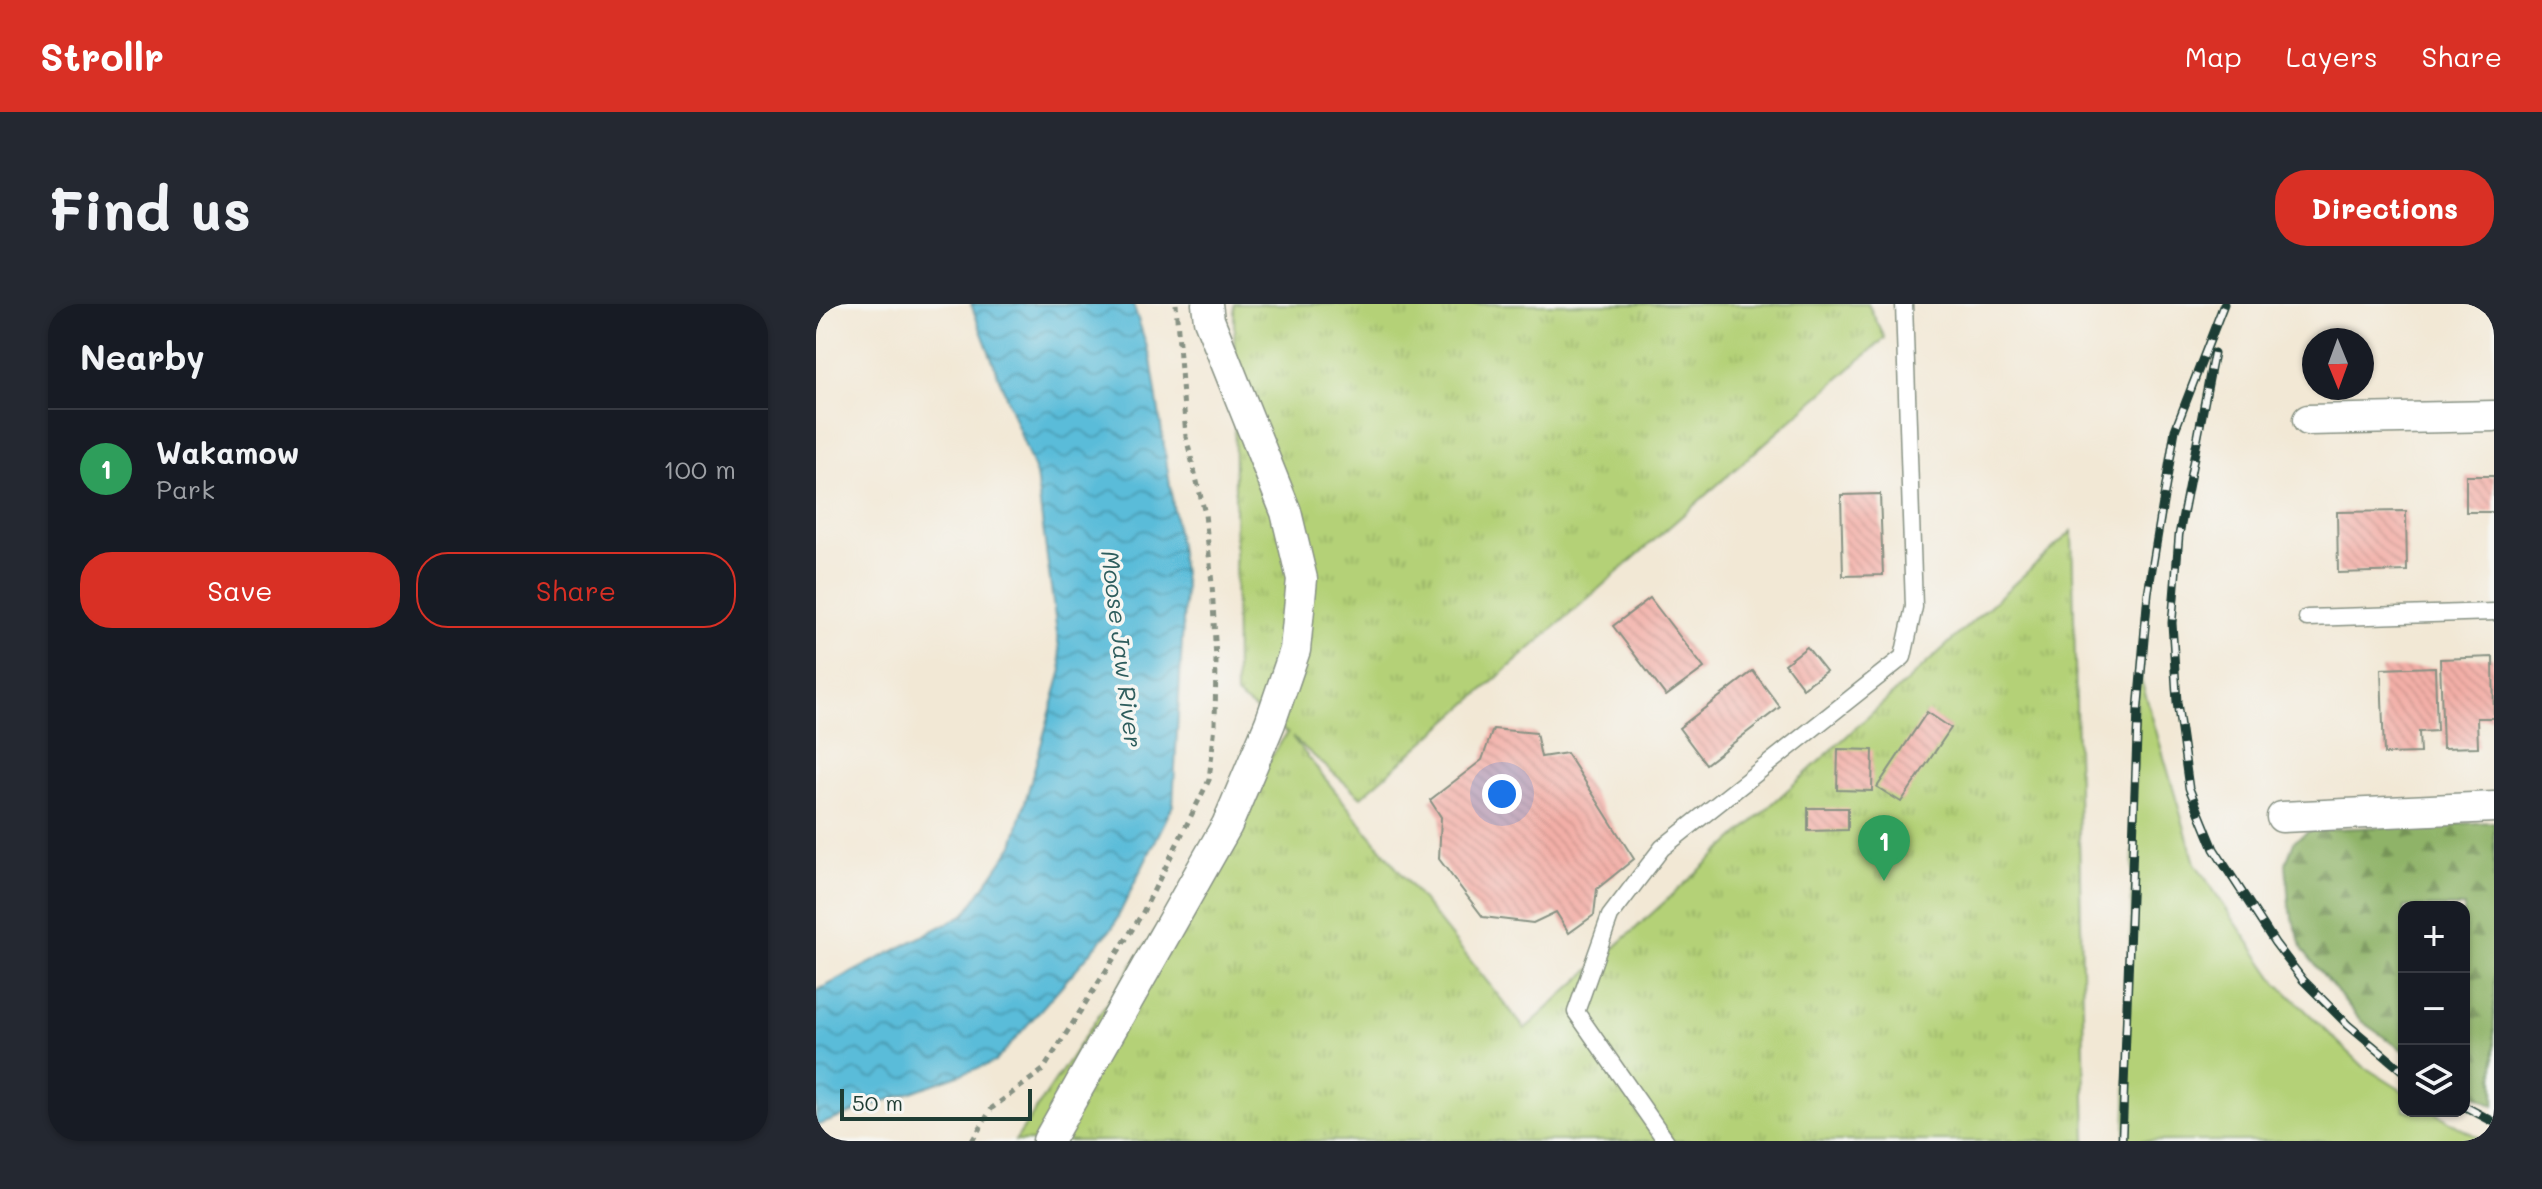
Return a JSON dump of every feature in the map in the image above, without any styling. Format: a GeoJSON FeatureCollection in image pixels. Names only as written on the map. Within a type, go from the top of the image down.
{"type":"FeatureCollection","features":[{"type":"Feature","properties":{"kind":"street"},"geometry":{"type":"LineString","coordinates":[[1048,1141],[1227,825],[1270,723],[1295,650],[1302,579],[1286,512],[1209,320],[1207,304]]}},
{"type":"Feature","properties":{"kind":"street"},"geometry":{"type":"LineString","coordinates":[[2308,420],[2494,416]]}},
{"type":"Feature","properties":{"kind":"street"},"geometry":{"type":"LineString","coordinates":[[2282,817],[2494,807]]}},
{"type":"Feature","properties":{"kind":"lane"},"geometry":{"type":"LineString","coordinates":[[1666,1141],[1576,1012],[1610,916],[1662,848],[1903,657],[1914,607],[1904,304]]}},
{"type":"Feature","properties":{"kind":"lane"},"geometry":{"type":"LineString","coordinates":[[2307,618],[2494,612]]}},
{"type":"Feature","properties":{"kind":"path"},"geometry":{"type":"LineString","coordinates":[[972,1141],[992,1108],[1043,1070],[1142,914],[1209,780],[1215,725],[1216,660],[1212,584],[1205,514],[1186,437],[1176,304]]}},
{"type":"Feature","properties":{"kind":"green space"},"geometry":{"type":"Polygon","coordinates":[[[1234,304],[1868,304],[1885,338],[1361,797],[1292,737],[1525,1029],[2072,531],[2086,1141],[1015,1141],[1287,733],[1236,695],[1234,304]]]}},
{"type":"Feature","properties":{"kind":"green space"},"geometry":{"type":"Polygon","coordinates":[[[2138,669],[2195,863],[2277,983],[2363,1066],[2398,1088],[2398,1117],[2443,1117],[2486,1141],[2125,1141],[2138,669]]]}},
{"type":"Feature","properties":{"kind":"green space"},"geometry":{"type":"Polygon","coordinates":[[[2494,822],[2494,1106],[2470,1093],[2470,901],[2398,901],[2398,1047],[2361,1021],[2303,950],[2289,906],[2286,863],[2295,840],[2311,830],[2494,822]]]}},
{"type":"Feature","properties":{"kind":"water","name":"Moose Jaw River"},"geometry":{"type":"Polygon","coordinates":[[[971,304],[1133,304],[1151,359],[1185,586],[1173,805],[1113,927],[995,1062],[816,1126],[816,991],[965,914],[1013,845],[1062,670],[1036,475],[971,304]]]}},
{"type":"Feature","properties":{"kind":"building"},"geometry":{"type":"Polygon","coordinates":[[[2466,476],[2494,476],[2494,512],[2466,512],[2466,476]]]}},
{"type":"Feature","properties":{"kind":"building"},"geometry":{"type":"Polygon","coordinates":[[[1880,494],[1883,575],[1843,576],[1841,495],[1880,494]]]}},
{"type":"Feature","properties":{"kind":"building"},"geometry":{"type":"Polygon","coordinates":[[[2406,511],[2407,571],[2338,573],[2337,512],[2406,511]]]}},
{"type":"Feature","properties":{"kind":"building"},"geometry":{"type":"Polygon","coordinates":[[[1650,598],[1704,668],[1666,696],[1613,626],[1650,598]]]}},
{"type":"Feature","properties":{"kind":"building"},"geometry":{"type":"Polygon","coordinates":[[[1807,647],[1826,671],[1803,688],[1785,664],[1807,647]]]}},
{"type":"Feature","properties":{"kind":"building"},"geometry":{"type":"Polygon","coordinates":[[[2493,657],[2494,718],[2477,718],[2478,747],[2443,748],[2440,659],[2493,657]]]}},
{"type":"Feature","properties":{"kind":"building"},"geometry":{"type":"Polygon","coordinates":[[[2435,667],[2437,731],[2419,732],[2420,753],[2384,754],[2381,669],[2435,667]]]}},
{"type":"Feature","properties":{"kind":"building"},"geometry":{"type":"Polygon","coordinates":[[[1753,671],[1780,707],[1706,764],[1679,728],[1753,671]]]}},
{"type":"Feature","properties":{"kind":"building"},"geometry":{"type":"Polygon","coordinates":[[[1927,712],[1951,728],[1901,802],[1877,787],[1927,712]]]}},
{"type":"Feature","properties":{"kind":"building"},"geometry":{"type":"Polygon","coordinates":[[[1493,729],[1536,733],[1541,757],[1567,753],[1634,859],[1597,889],[1594,915],[1569,933],[1556,912],[1533,923],[1483,917],[1439,859],[1441,817],[1430,800],[1482,760],[1493,729]]]}},
{"type":"Feature","properties":{"kind":"building"},"geometry":{"type":"Polygon","coordinates":[[[1838,749],[1873,750],[1872,791],[1837,790],[1838,749]]]}},
{"type":"Feature","properties":{"kind":"building"},"geometry":{"type":"Polygon","coordinates":[[[1808,808],[1848,808],[1848,830],[1808,831],[1808,808]]]}},
{"type":"Feature","properties":{"kind":"railway"},"geometry":{"type":"LineString","coordinates":[[2122,1141],[2138,709],[2148,593],[2175,430],[2224,304]]}},
{"type":"Feature","properties":{"kind":"railway"},"geometry":{"type":"LineString","coordinates":[[2214,353],[2179,535],[2172,623],[2177,702],[2189,788],[2214,849],[2275,943],[2303,980],[2348,1025],[2398,1067]]}},
{"type":"Feature","properties":{"kind":"railway"},"geometry":{"type":"LineString","coordinates":[[2470,1109],[2494,1122]]}},
{"type":"Feature","properties":{"kind":"place","name":"Wakamow"},"geometry":{"type":"Point","coordinates":[1884,881]}}]}
